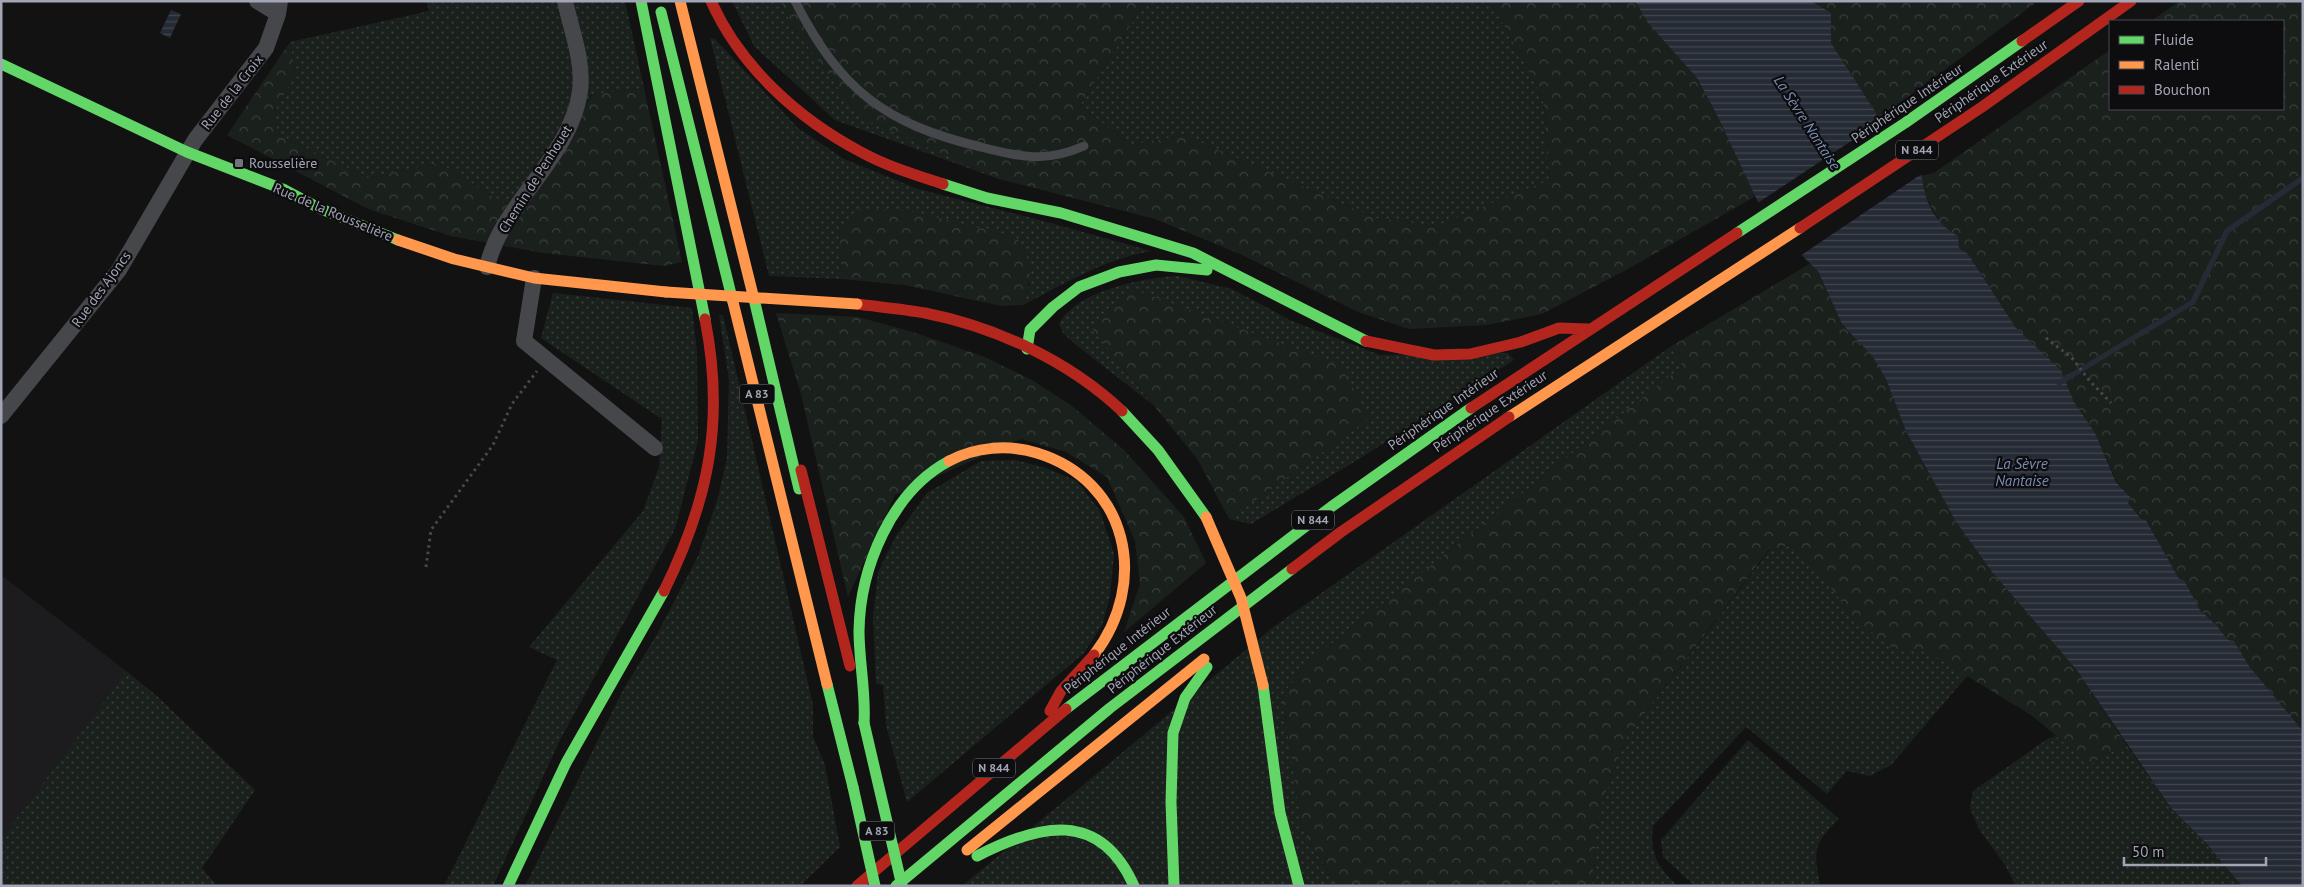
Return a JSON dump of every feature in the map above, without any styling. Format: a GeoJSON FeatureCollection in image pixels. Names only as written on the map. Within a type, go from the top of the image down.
{"type":"FeatureCollection","features":[{"type":"Feature","properties":{"kind":"main road"},"geometry":{"type":"LineString","coordinates":[[508,886],[555,784],[676,570],[699,512],[714,444],[715,397],[711,349],[641,1]]}},
{"type":"Feature","properties":{"kind":"main road","name":"A 83"},"geometry":{"type":"LineString","coordinates":[[659,1],[875,886]]}},
{"type":"Feature","properties":{"kind":"main road","name":"A 83"},"geometry":{"type":"LineString","coordinates":[[680,1],[777,390],[840,670]]}},
{"type":"Feature","properties":{"kind":"main road"},"geometry":{"type":"LineString","coordinates":[[711,1],[723,28],[762,76],[813,124],[862,153],[916,175],[988,198],[1061,213],[1150,238],[1193,253],[1342,330],[1371,342],[1397,349],[1434,355],[1470,354],[1521,342],[1559,328],[1589,329]]}},
{"type":"Feature","properties":{"kind":"main road","name":"Périphérique Intérieur"},"geometry":{"type":"LineString","coordinates":[[857,886],[1046,724],[1338,502],[1475,405],[1905,123],[2079,1]]}},
{"type":"Feature","properties":{"kind":"main road","name":"Périphérique Extérieur"},"geometry":{"type":"LineString","coordinates":[[896,886],[1110,708],[1341,532],[1566,378],[1700,294],[1982,107],[2130,1]]}},
{"type":"Feature","properties":{"kind":"main road","name":"Rue de la Rousselière"},"geometry":{"type":"LineString","coordinates":[[1,64],[187,152],[285,190],[321,209],[383,235],[486,267],[534,278],[666,292],[857,304],[926,314],[978,329],[1027,348],[1074,374],[1106,398],[1153,444],[1206,516],[1226,557],[1242,595],[1252,633],[1263,685],[1285,833],[1299,886]]}},
{"type":"Feature","properties":{"kind":"main road"},"geometry":{"type":"LineString","coordinates":[[1027,348],[1030,330],[1052,307],[1079,288],[1119,272],[1156,265],[1226,271]]}},
{"type":"Feature","properties":{"kind":"main road"},"geometry":{"type":"LineString","coordinates":[[777,390],[806,486],[902,886]]}},
{"type":"Feature","properties":{"kind":"main road"},"geometry":{"type":"LineString","coordinates":[[864,723],[867,700],[860,648],[861,613],[869,570],[879,543],[902,503],[930,473],[958,456],[977,450],[1016,448],[1045,455],[1069,465],[1081,474],[1106,502],[1117,523],[1123,544],[1124,568],[1121,598],[1112,628],[1088,661],[1054,697],[1046,724]]}},
{"type":"Feature","properties":{"kind":"main road"},"geometry":{"type":"LineString","coordinates":[[1325,559],[1341,532]]}},
{"type":"Feature","properties":{"kind":"main road"},"geometry":{"type":"LineString","coordinates":[[1241,630],[1256,618]]}},
{"type":"Feature","properties":{"kind":"main road"},"geometry":{"type":"LineString","coordinates":[[1134,886],[1129,873],[1116,854],[1095,837],[1080,831],[1064,829],[1026,834],[962,859],[1212,654],[1186,696],[1176,720],[1171,745],[1170,806],[1174,886]]}},
{"type":"Feature","properties":{"kind":"main road"},"geometry":{"type":"LineString","coordinates":[[853,728],[860,757]]}},
{"type":"Feature","properties":{"kind":"main road","name":"A 83"},"geometry":{"type":"LineString","coordinates":[[870,804],[890,886]]}},
{"type":"Feature","properties":{"kind":"street"},"geometry":{"type":"LineString","coordinates":[[257,1],[279,7]]}},
{"type":"Feature","properties":{"kind":"street","name":"Chemin de Penhouet"},"geometry":{"type":"LineString","coordinates":[[486,267],[489,256],[508,220],[561,141],[576,112],[580,89],[580,69],[565,1]]}},
{"type":"Feature","properties":{"kind":"street","name":"Rue de la Croix"},"geometry":{"type":"LineString","coordinates":[[187,152],[266,48],[279,7]]}},
{"type":"Feature","properties":{"kind":"street","name":"Rue des Ajoncs"},"geometry":{"type":"LineString","coordinates":[[1,416],[119,270],[187,152]]}},
{"type":"Feature","properties":{"kind":"street"},"geometry":{"type":"LineString","coordinates":[[534,278],[524,341],[655,448]]}},
{"type":"Feature","properties":{"kind":"lane"},"geometry":{"type":"LineString","coordinates":[[796,1],[828,59],[858,90],[885,111],[920,130],[1008,154],[1040,158],[1065,154],[1084,146]]}},
{"type":"Feature","properties":{"kind":"path"},"geometry":{"type":"LineString","coordinates":[[2046,338],[2072,358],[2088,380],[2111,403]]}},
{"type":"Feature","properties":{"kind":"path"},"geometry":{"type":"LineString","coordinates":[[426,568],[430,530],[493,445],[512,404],[546,359]]}},
{"type":"Feature","properties":{"kind":"shaded area"},"geometry":{"type":"Polygon","coordinates":[[[1,575],[125,670],[118,683],[1,839],[1,575]]]}},
{"type":"Feature","properties":{"kind":"green space"},"geometry":{"type":"Polygon","coordinates":[[[426,1],[625,1],[644,88],[591,95],[523,215],[439,163],[368,178],[279,135],[272,115],[296,74],[290,42],[429,11],[426,1]]]}},
{"type":"Feature","properties":{"kind":"green space"},"geometry":{"type":"Polygon","coordinates":[[[732,1],[781,1],[791,24],[860,117],[999,179],[835,120],[754,46],[732,1]]]}},
{"type":"Feature","properties":{"kind":"green space"},"geometry":{"type":"Polygon","coordinates":[[[781,1],[1146,1],[1080,105],[1130,145],[1184,135],[1375,218],[1436,226],[1549,180],[1543,98],[1491,1],[1635,1],[1648,23],[1697,78],[1756,196],[1626,270],[1542,314],[1487,325],[1409,329],[1358,312],[1240,254],[1155,219],[999,179],[860,117],[791,24],[781,1]]]}},
{"type":"Feature","properties":{"kind":"green space"},"geometry":{"type":"Polygon","coordinates":[[[1146,1],[1491,1],[1543,98],[1549,181],[1436,226],[1375,218],[1184,135],[1130,145],[1080,105],[1146,1]]]}},
{"type":"Feature","properties":{"kind":"green space"},"geometry":{"type":"Polygon","coordinates":[[[1811,1],[2038,1],[1879,118],[1831,43],[1831,13],[1811,1]]]}},
{"type":"Feature","properties":{"kind":"green space"},"geometry":{"type":"Polygon","coordinates":[[[2180,1],[2303,1],[2303,731],[2249,666],[2234,641],[2228,640],[2217,626],[2200,610],[2184,580],[2179,580],[2147,521],[2141,519],[2128,503],[2131,498],[2117,482],[2095,433],[2074,402],[2061,370],[2016,328],[1968,254],[1959,248],[1958,236],[1942,227],[1923,192],[1921,176],[1934,173],[2109,51],[2109,110],[2284,110],[2284,20],[2152,20],[2180,1]]]}},
{"type":"Feature","properties":{"kind":"green space"},"geometry":{"type":"Polygon","coordinates":[[[710,38],[715,39],[798,128],[844,159],[918,189],[1151,251],[1101,266],[1023,305],[1030,282],[839,233],[842,279],[769,276],[710,38]]]}},
{"type":"Feature","properties":{"kind":"green space"},"geometry":{"type":"Polygon","coordinates":[[[290,42],[296,74],[272,115],[279,135],[368,178],[439,163],[523,215],[592,95],[644,88],[682,262],[664,266],[543,253],[451,236],[368,209],[227,135],[290,42]]]}},
{"type":"Feature","properties":{"kind":"green space"},"geometry":{"type":"Polygon","coordinates":[[[860,209],[906,210],[1016,237],[1026,254],[1030,270],[1023,305],[1001,306],[905,285],[842,279],[839,233],[860,209]]]}},
{"type":"Feature","properties":{"kind":"green space"},"geometry":{"type":"Polygon","coordinates":[[[1811,263],[1818,271],[1842,324],[1873,357],[1886,379],[1906,431],[1955,520],[1992,572],[2076,669],[2126,744],[2090,764],[2031,715],[1923,649],[1893,649],[1851,615],[1818,570],[1790,545],[1768,551],[1626,738],[1598,814],[1592,886],[1336,886],[1302,828],[1282,695],[1309,662],[1683,366],[1670,347],[1811,263]]]}},
{"type":"Feature","properties":{"kind":"green space"},"geometry":{"type":"Polygon","coordinates":[[[1178,276],[1232,289],[1292,321],[1380,355],[1508,353],[1514,360],[1359,459],[1251,524],[1229,519],[1370,418],[1092,329],[1153,405],[1063,333],[1059,324],[1068,312],[1080,302],[1095,294],[1130,283],[1178,276]]]}},
{"type":"Feature","properties":{"kind":"green space"},"geometry":{"type":"Polygon","coordinates":[[[1130,288],[1340,365],[1370,418],[1229,519],[1198,460],[1092,329],[1130,288]]]}},
{"type":"Feature","properties":{"kind":"green space"},"geometry":{"type":"Polygon","coordinates":[[[553,293],[692,308],[697,352],[698,441],[675,529],[560,740],[493,886],[444,886],[557,660],[529,647],[643,511],[659,467],[662,419],[541,338],[553,293]]]}},
{"type":"Feature","properties":{"kind":"green space"},"geometry":{"type":"Polygon","coordinates":[[[776,313],[858,317],[916,333],[985,357],[1032,380],[1072,406],[1124,450],[1184,517],[1206,563],[1124,632],[1140,584],[1135,541],[1107,477],[1066,452],[1021,439],[895,495],[848,597],[801,394],[776,313]]]}},
{"type":"Feature","properties":{"kind":"green space"},"geometry":{"type":"Polygon","coordinates":[[[719,315],[723,315],[813,705],[813,736],[825,765],[840,847],[800,886],[525,886],[623,690],[656,636],[698,556],[718,498],[727,457],[729,380],[719,315]]]}},
{"type":"Feature","properties":{"kind":"green space"},"geometry":{"type":"Polygon","coordinates":[[[1670,347],[1683,366],[1309,662],[1282,695],[1302,828],[1336,886],[962,886],[1272,628],[1670,347]]]}},
{"type":"Feature","properties":{"kind":"green space"},"geometry":{"type":"Polygon","coordinates":[[[1015,460],[1043,467],[1077,481],[1100,511],[1114,554],[1110,597],[1102,625],[1084,653],[907,802],[886,725],[883,685],[876,684],[873,617],[878,572],[896,536],[927,493],[981,461],[1015,460]]]}},
{"type":"Feature","properties":{"kind":"green space"},"geometry":{"type":"Polygon","coordinates":[[[1791,545],[1818,570],[1851,615],[1893,649],[1923,649],[1968,675],[1891,765],[1870,776],[1847,771],[1827,794],[1746,727],[1653,826],[1652,844],[1656,859],[1665,873],[1678,886],[1592,886],[1598,814],[1626,738],[1769,551],[1791,545]]]}},
{"type":"Feature","properties":{"kind":"green space"},"geometry":{"type":"Polygon","coordinates":[[[125,670],[158,697],[255,790],[202,868],[217,886],[1,886],[1,839],[118,683],[125,670]]]}},
{"type":"Feature","properties":{"kind":"green space"},"geometry":{"type":"Polygon","coordinates":[[[2056,736],[2090,764],[2126,744],[2171,808],[2207,844],[2242,886],[2016,886],[2005,865],[1979,829],[1970,808],[1973,791],[2049,738],[2056,736]]]}},
{"type":"Feature","properties":{"kind":"green space"},"geometry":{"type":"Polygon","coordinates":[[[1748,740],[1839,819],[1824,835],[1817,849],[1816,856],[1820,886],[1695,886],[1663,857],[1661,840],[1748,740]]]}},
{"type":"Feature","properties":{"kind":"water","name":"La Sèvre Nantaise"},"geometry":{"type":"Polygon","coordinates":[[[1635,1],[1811,1],[1831,13],[1831,43],[1896,144],[1919,158],[1922,182],[1933,213],[1939,221],[1958,236],[1959,248],[1968,254],[2016,328],[2061,370],[2074,402],[2095,433],[2116,482],[2131,498],[2128,503],[2141,519],[2146,520],[2179,579],[2184,580],[2200,610],[2217,626],[2228,640],[2234,641],[2249,666],[2303,731],[2303,886],[2242,886],[2207,844],[2171,808],[2076,669],[1992,572],[1955,520],[1906,431],[1886,379],[1873,357],[1842,324],[1818,271],[1778,232],[1759,204],[1716,113],[1697,78],[1648,23],[1635,1]]]}},
{"type":"Feature","properties":{"kind":"water"},"geometry":{"type":"Polygon","coordinates":[[[171,10],[181,14],[170,38],[160,33],[171,10]]]}},
{"type":"Feature","properties":{"kind":"pier"},"geometry":{"type":"Polygon","coordinates":[[[1883,120],[1897,142],[1921,156],[1923,173],[1800,256],[1771,228],[1756,204],[1883,120]]]}},
{"type":"Feature","properties":{"kind":"waterway"},"geometry":{"type":"LineString","coordinates":[[2059,383],[2193,302],[2227,231],[2303,178]]}},
{"type":"Feature","properties":{"kind":"traffic: fast"},"geometry":{"type":"LineString","coordinates":[[641,1],[705,319]]}},
{"type":"Feature","properties":{"kind":"traffic: fast"},"geometry":{"type":"LineString","coordinates":[[661,12],[733,302]]}},
{"type":"Feature","properties":{"kind":"traffic: fast"},"geometry":{"type":"LineString","coordinates":[[1737,233],[1905,123],[2022,41]]}},
{"type":"Feature","properties":{"kind":"traffic: fast"},"geometry":{"type":"LineString","coordinates":[[1,64],[187,152],[285,190],[321,209],[398,240]]}},
{"type":"Feature","properties":{"kind":"traffic: fast"},"geometry":{"type":"LineString","coordinates":[[943,184],[987,198],[1061,213],[1193,253],[1366,341]]}},
{"type":"Feature","properties":{"kind":"traffic: fast"},"geometry":{"type":"LineString","coordinates":[[1027,349],[1030,330],[1053,307],[1079,287],[1119,272],[1156,265],[1207,270]]}},
{"type":"Feature","properties":{"kind":"traffic: fast"},"geometry":{"type":"LineString","coordinates":[[754,299],[799,489]]}},
{"type":"Feature","properties":{"kind":"traffic: fast"},"geometry":{"type":"LineString","coordinates":[[1066,709],[1331,507],[1471,408]]}},
{"type":"Feature","properties":{"kind":"traffic: fast"},"geometry":{"type":"LineString","coordinates":[[1122,411],[1158,450],[1206,517]]}},
{"type":"Feature","properties":{"kind":"traffic: fast"},"geometry":{"type":"LineString","coordinates":[[864,723],[859,631],[865,582],[883,534],[895,512],[911,492],[929,475],[949,461]]}},
{"type":"Feature","properties":{"kind":"traffic: fast"},"geometry":{"type":"LineString","coordinates":[[896,886],[1110,708],[1292,569]]}},
{"type":"Feature","properties":{"kind":"traffic: fast"},"geometry":{"type":"LineString","coordinates":[[508,886],[566,763],[664,591]]}},
{"type":"Feature","properties":{"kind":"traffic: fast"},"geometry":{"type":"LineString","coordinates":[[1174,886],[1171,802],[1173,733],[1185,698],[1207,667]]}},
{"type":"Feature","properties":{"kind":"traffic: fast"},"geometry":{"type":"LineString","coordinates":[[827,684],[853,787]]}},
{"type":"Feature","properties":{"kind":"traffic: fast"},"geometry":{"type":"LineString","coordinates":[[1263,685],[1280,813],[1299,886]]}},
{"type":"Feature","properties":{"kind":"traffic: fast"},"geometry":{"type":"LineString","coordinates":[[864,723],[902,886]]}},
{"type":"Feature","properties":{"kind":"traffic: fast"},"geometry":{"type":"LineString","coordinates":[[853,787],[875,886]]}},
{"type":"Feature","properties":{"kind":"traffic: fast"},"geometry":{"type":"LineString","coordinates":[[977,856],[1023,836],[1045,831],[1066,830],[1086,834],[1104,844],[1120,861],[1134,886]]}},
{"type":"Feature","properties":{"kind":"traffic: slow"},"geometry":{"type":"LineString","coordinates":[[680,1],[754,299]]}},
{"type":"Feature","properties":{"kind":"traffic: slow"},"geometry":{"type":"LineString","coordinates":[[1509,417],[1800,228]]}},
{"type":"Feature","properties":{"kind":"traffic: slow"},"geometry":{"type":"LineString","coordinates":[[398,240],[454,259],[534,278],[666,292]]}},
{"type":"Feature","properties":{"kind":"traffic: slow"},"geometry":{"type":"LineString","coordinates":[[666,292],[857,304]]}},
{"type":"Feature","properties":{"kind":"traffic: slow"},"geometry":{"type":"LineString","coordinates":[[733,302],[827,684]]}},
{"type":"Feature","properties":{"kind":"traffic: slow"},"geometry":{"type":"LineString","coordinates":[[949,461],[959,456],[992,448],[1015,448],[1037,453],[1068,467],[1092,486],[1110,510],[1121,537],[1125,566],[1122,597],[1111,627],[1094,655]]}},
{"type":"Feature","properties":{"kind":"traffic: slow"},"geometry":{"type":"LineString","coordinates":[[1206,517],[1241,598],[1263,685]]}},
{"type":"Feature","properties":{"kind":"traffic: slow"},"geometry":{"type":"LineString","coordinates":[[967,850],[1204,659]]}},
{"type":"Feature","properties":{"kind":"traffic: jam"},"geometry":{"type":"LineString","coordinates":[[711,1],[723,25],[755,69],[773,88],[815,124],[838,139],[881,162],[943,184]]}},
{"type":"Feature","properties":{"kind":"traffic: jam"},"geometry":{"type":"LineString","coordinates":[[2022,41],[2079,1]]}},
{"type":"Feature","properties":{"kind":"traffic: jam"},"geometry":{"type":"LineString","coordinates":[[1800,228],[1982,107],[2131,1]]}},
{"type":"Feature","properties":{"kind":"traffic: jam"},"geometry":{"type":"LineString","coordinates":[[1471,408],[1737,233]]}},
{"type":"Feature","properties":{"kind":"traffic: jam"},"geometry":{"type":"LineString","coordinates":[[857,304],[900,309],[952,319],[1005,337],[1030,348],[1079,377],[1122,411]]}},
{"type":"Feature","properties":{"kind":"traffic: jam"},"geometry":{"type":"LineString","coordinates":[[664,591],[680,557],[692,524],[702,492],[709,459],[713,425],[713,391],[711,356],[705,319]]}},
{"type":"Feature","properties":{"kind":"traffic: jam"},"geometry":{"type":"LineString","coordinates":[[1366,341],[1434,355],[1470,354],[1521,342],[1559,328],[1588,329]]}},
{"type":"Feature","properties":{"kind":"traffic: jam"},"geometry":{"type":"LineString","coordinates":[[1292,569],[1341,532],[1509,417]]}},
{"type":"Feature","properties":{"kind":"traffic: jam"},"geometry":{"type":"LineString","coordinates":[[801,470],[850,666]]}},
{"type":"Feature","properties":{"kind":"traffic: jam"},"geometry":{"type":"LineString","coordinates":[[1050,711],[1061,691],[1094,655]]}},
{"type":"Feature","properties":{"kind":"traffic: jam"},"geometry":{"type":"LineString","coordinates":[[857,886],[1066,709]]}},
{"type":"Feature","properties":{"kind":"place","name":"Rousselière"},"geometry":{"type":"Point","coordinates":[239,163]}}]}
